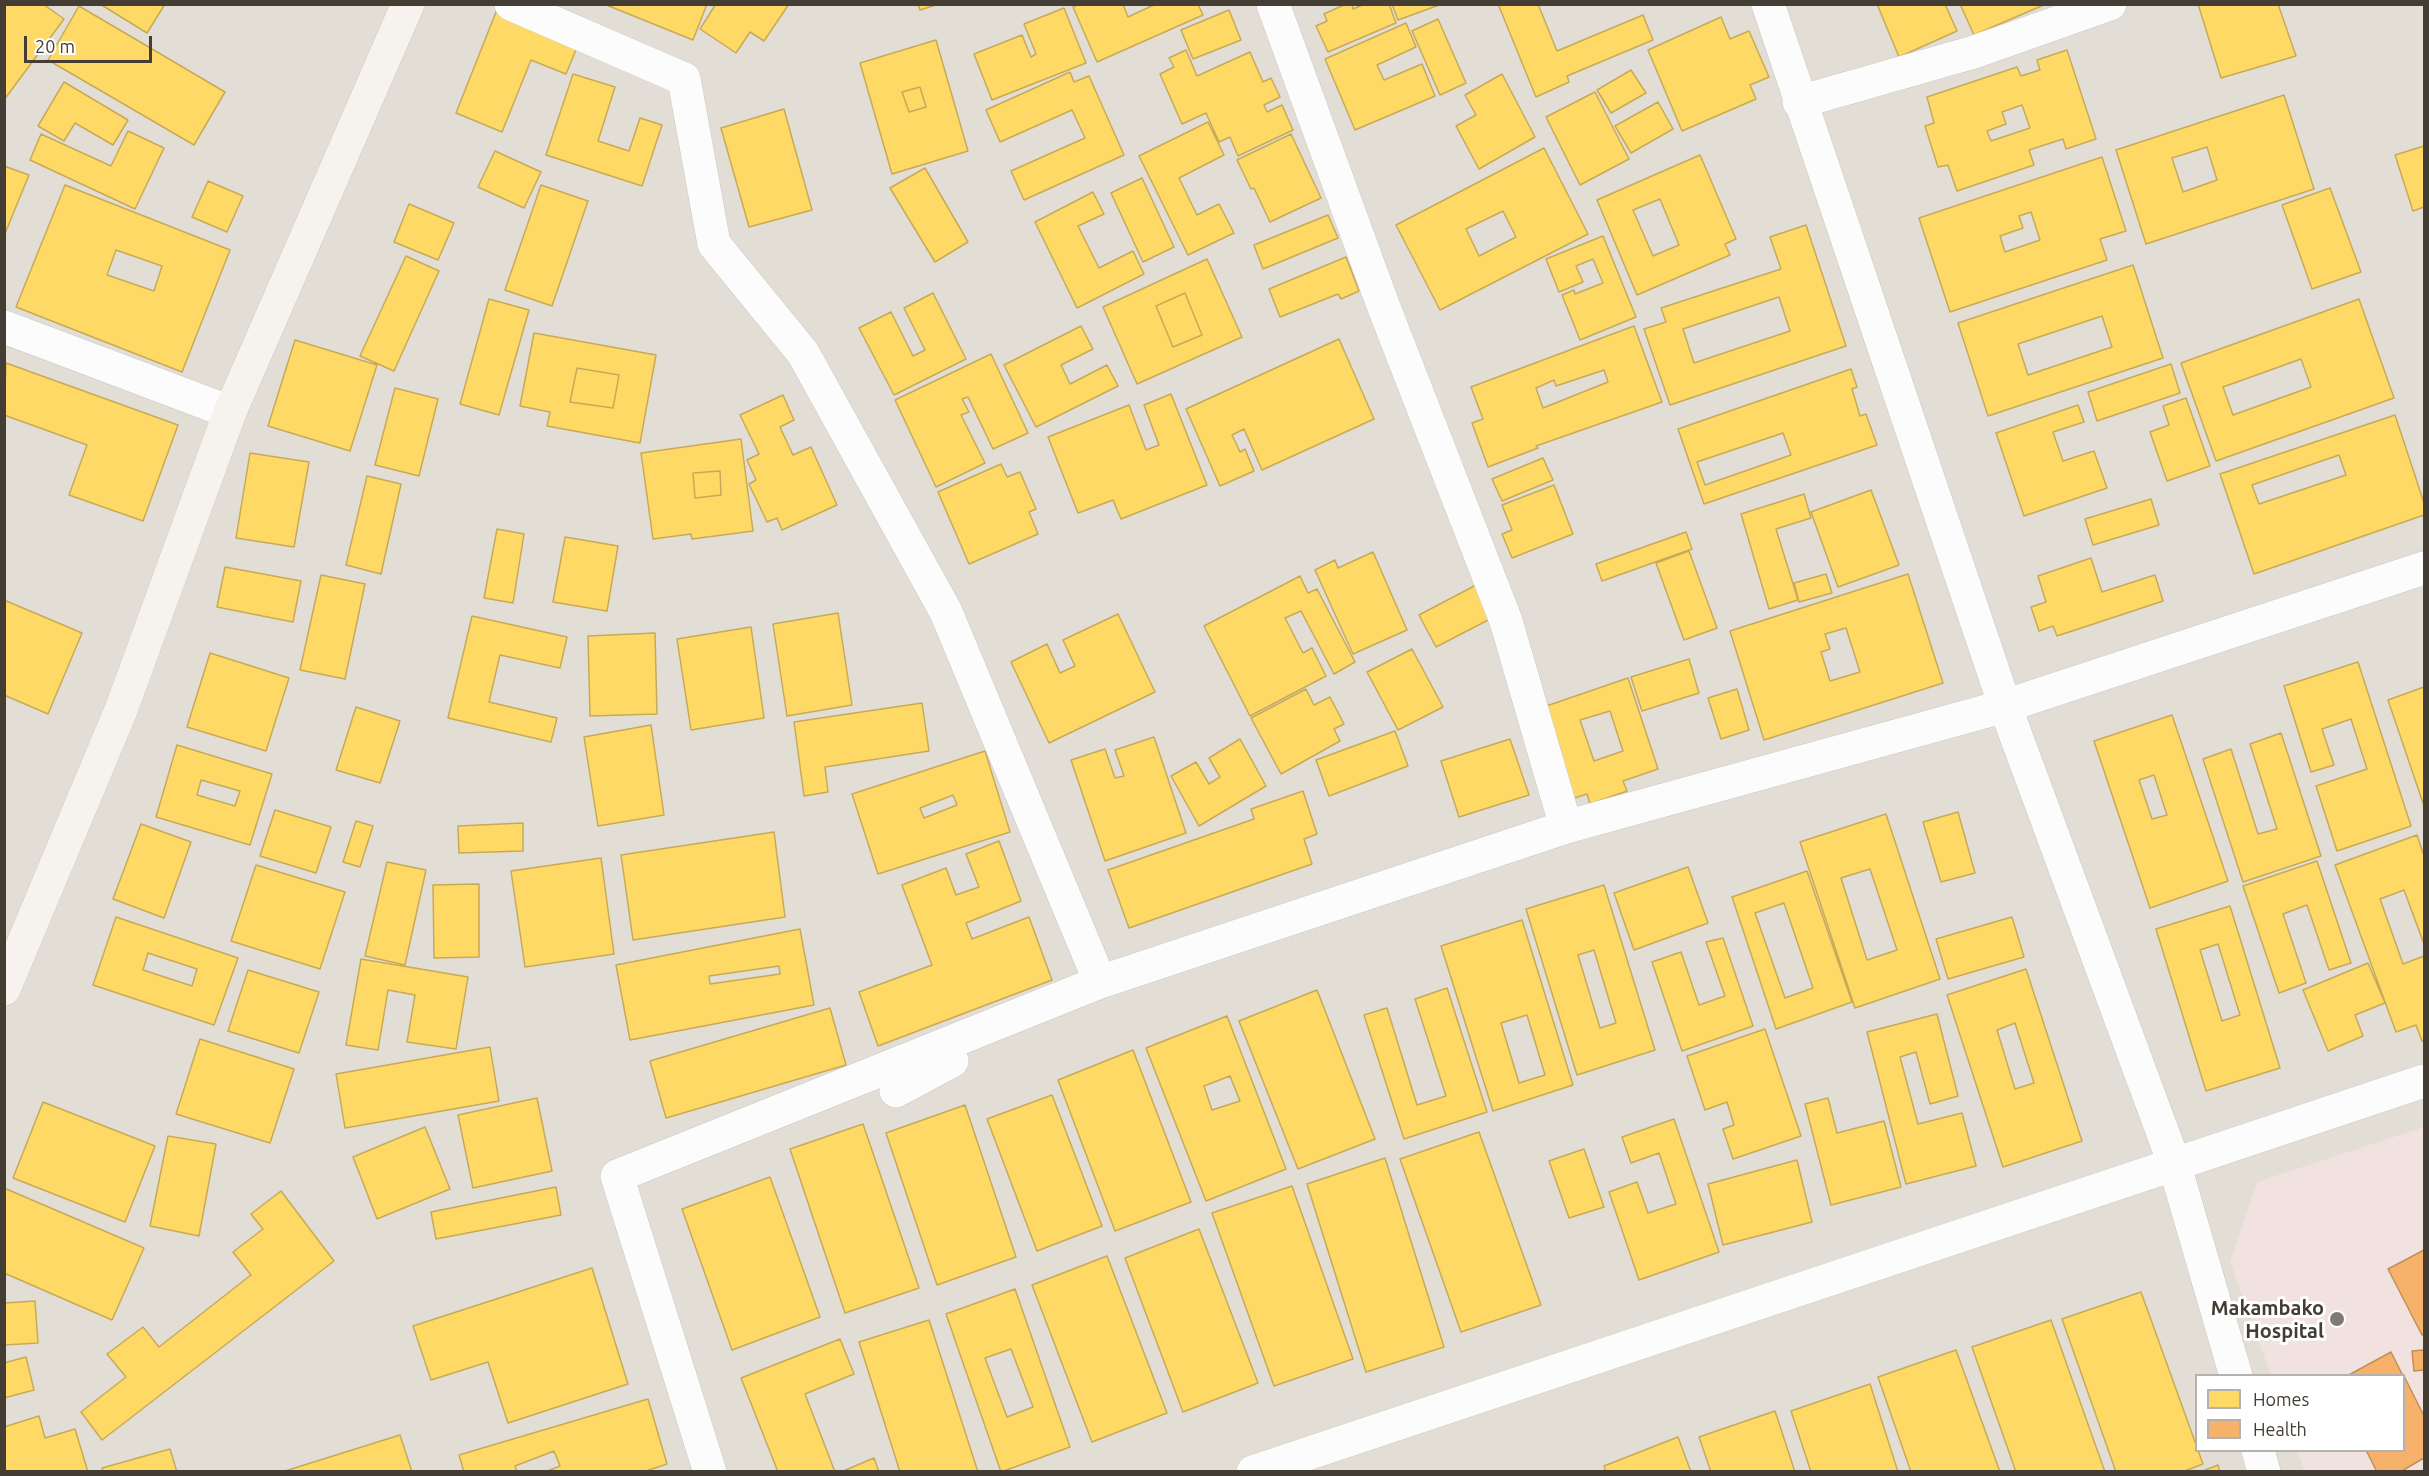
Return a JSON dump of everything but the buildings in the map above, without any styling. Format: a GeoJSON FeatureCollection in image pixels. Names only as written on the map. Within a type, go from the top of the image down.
{"type":"FeatureCollection","features":[{"type":"Feature","properties":{"kind":"street"},"geometry":{"type":"LineString","coordinates":[[4,988],[121,710],[230,412],[408,4]]}},
{"type":"Feature","properties":{"kind":"street"},"geometry":{"type":"LineString","coordinates":[[512,4],[684,80],[714,244],[803,353],[946,612],[1100,982]]}},
{"type":"Feature","properties":{"kind":"street"},"geometry":{"type":"LineString","coordinates":[[1273,4],[1378,295],[1506,621],[1566,827]]}},
{"type":"Feature","properties":{"kind":"street"},"geometry":{"type":"LineString","coordinates":[[1768,4],[1799,102],[2005,706],[2174,1163],[2235,1374]]}},
{"type":"Feature","properties":{"kind":"street"},"geometry":{"type":"LineString","coordinates":[[1799,102],[1974,52],[2110,4]]}},
{"type":"Feature","properties":{"kind":"street"},"geometry":{"type":"LineString","coordinates":[[4,327],[230,412]]}},
{"type":"Feature","properties":{"kind":"street"},"geometry":{"type":"LineString","coordinates":[[1566,827],[2005,706],[2424,568]]}},
{"type":"Feature","properties":{"kind":"street"},"geometry":{"type":"LineString","coordinates":[[710,1472],[617,1176],[1100,982],[1566,827],[1929,713]]}},
{"type":"Feature","properties":{"kind":"street"},"geometry":{"type":"LineString","coordinates":[[896,1091],[1100,982]]}},
{"type":"Feature","properties":{"kind":"street"},"geometry":{"type":"LineString","coordinates":[[1253,1472],[2424,1081]]}},
{"type":"Feature","properties":{"kind":"street"},"geometry":{"type":"LineString","coordinates":[[2259,1452],[2264,1472]]}},
{"type":"Feature","properties":{"kind":"shaded area"},"geometry":{"type":"Polygon","coordinates":[[[5,5],[2424,5],[2424,1471],[5,1472],[5,5]]]}},
{"type":"Feature","properties":{"kind":"shaded area","name":"Makambako Hospital"},"geometry":{"type":"Polygon","coordinates":[[[2424,1127],[2424,1471],[2305,1471],[2297,1452],[2405,1452],[2405,1374],[2271,1374],[2230,1262],[2257,1182],[2424,1127]]]}},
{"type":"Feature","properties":{"kind":"place","name":"Makambako Hospital"},"geometry":{"type":"Point","coordinates":[2337,1319]}}]}
